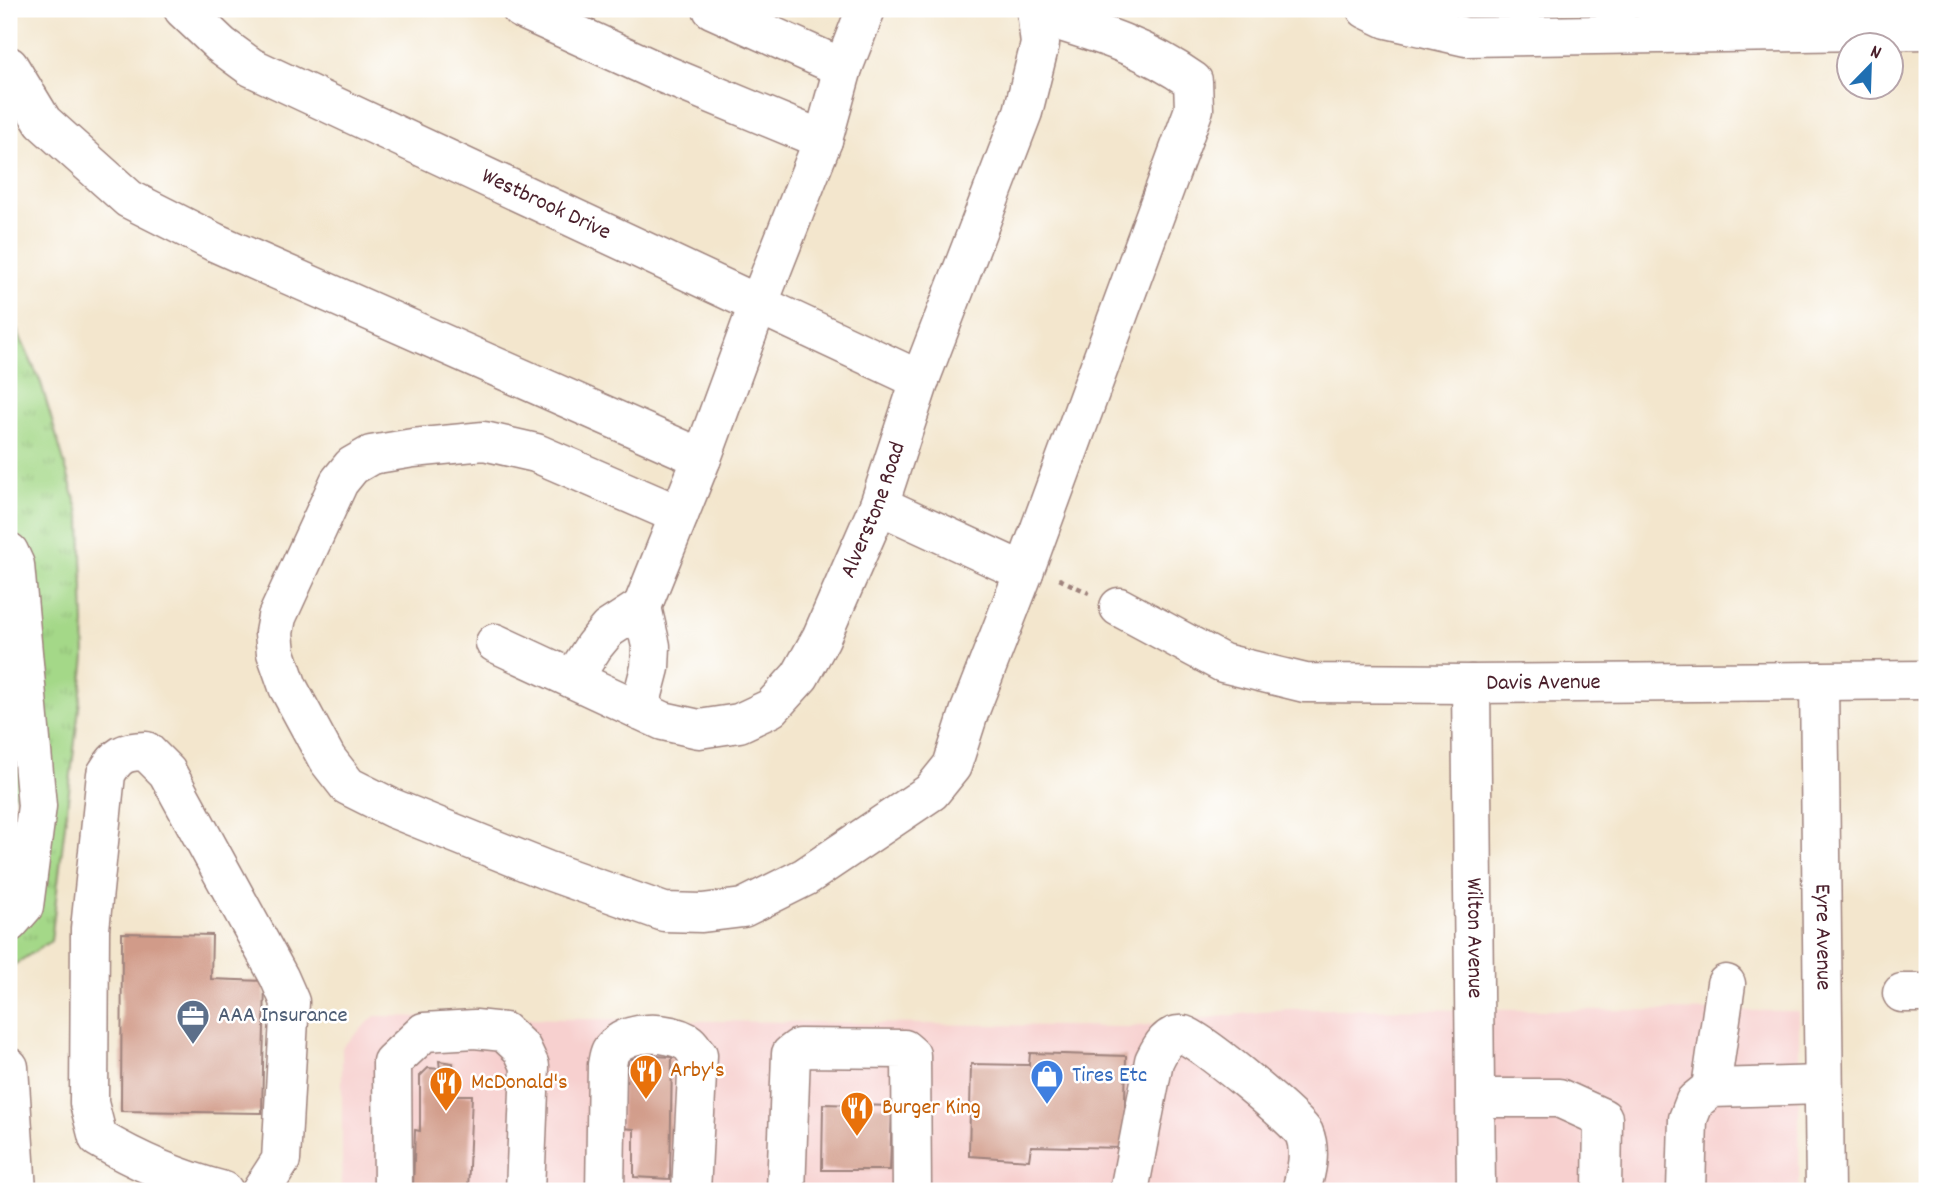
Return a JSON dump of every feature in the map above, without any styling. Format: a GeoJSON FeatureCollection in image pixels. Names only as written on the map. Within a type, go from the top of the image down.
{"type":"FeatureCollection","features":[{"type":"Feature","properties":{"kind":"street","name":"Westbrook Drive"},"geometry":{"type":"LineString","coordinates":[[183,9],[251,67],[920,380]]}},
{"type":"Feature","properties":{"kind":"street"},"geometry":{"type":"LineString","coordinates":[[522,9],[659,72],[823,140]]}},
{"type":"Feature","properties":{"kind":"street"},"geometry":{"type":"LineString","coordinates":[[712,9],[843,68]]}},
{"type":"Feature","properties":{"kind":"street"},"geometry":{"type":"LineString","coordinates":[[639,710],[650,668],[651,646],[642,607],[823,140],[843,68],[866,9]]}},
{"type":"Feature","properties":{"kind":"street"},"geometry":{"type":"LineString","coordinates":[[1366,9],[1387,19],[1466,37],[1927,30]]}},
{"type":"Feature","properties":{"kind":"street"},"geometry":{"type":"LineString","coordinates":[[679,514],[536,453],[484,442],[413,448],[371,455],[352,466],[339,482],[277,617],[274,633],[276,653],[288,687],[327,759],[348,786],[370,797],[546,870],[664,912],[702,913],[743,908],[805,877],[931,792],[952,766],[969,713],[1024,572],[1194,109],[1193,81],[1175,68],[1121,40],[1037,12]]}},
{"type":"Feature","properties":{"kind":"street","name":"Alverstone Road"},"geometry":{"type":"LineString","coordinates":[[495,643],[663,721],[699,729],[739,723],[771,708],[800,676],[821,638],[879,505],[920,380],[1023,112],[1040,44],[1037,12]]}},
{"type":"Feature","properties":{"kind":"street"},"geometry":{"type":"LineString","coordinates":[[9,66],[43,122],[130,199],[214,242],[702,458]]}},
{"type":"Feature","properties":{"kind":"street"},"geometry":{"type":"LineString","coordinates":[[879,505],[1024,572]]}},
{"type":"Feature","properties":{"kind":"street"},"geometry":{"type":"LineString","coordinates":[[9,552],[15,565],[37,806],[24,906],[9,923]]}},
{"type":"Feature","properties":{"kind":"street"},"geometry":{"type":"LineString","coordinates":[[573,680],[608,629],[642,607]]}},
{"type":"Feature","properties":{"kind":"street","name":"Davis Avenue"},"geometry":{"type":"LineString","coordinates":[[1119,607],[1223,663],[1305,683],[1927,680]]}},
{"type":"Feature","properties":{"kind":"street","name":"Eyre Avenue"},"geometry":{"type":"LineString","coordinates":[[1819,681],[1825,1191]]}},
{"type":"Feature","properties":{"kind":"street","name":"Wilton Avenue"},"geometry":{"type":"LineString","coordinates":[[1471,684],[1476,1191]]}},
{"type":"Feature","properties":{"kind":"street"},"geometry":{"type":"LineString","coordinates":[[224,1191],[186,1181],[132,1158],[98,1138],[89,1103],[90,929],[106,774],[113,761],[128,751],[146,751],[167,772],[290,1002],[281,1160],[261,1191]]}},
{"type":"Feature","properties":{"kind":"street"},"geometry":{"type":"LineString","coordinates":[[9,752],[37,806]]}},
{"type":"Feature","properties":{"kind":"street"},"geometry":{"type":"LineString","coordinates":[[1711,1088],[1726,984]]}},
{"type":"Feature","properties":{"kind":"street"},"geometry":{"type":"LineString","coordinates":[[393,1191],[392,1062],[424,1032],[475,1029],[504,1032],[522,1049],[530,1066],[525,1191]]}},
{"type":"Feature","properties":{"kind":"street"},"geometry":{"type":"LineString","coordinates":[[605,1191],[607,1065],[611,1049],[640,1034],[670,1036],[690,1043],[698,1055],[691,1191]]}},
{"type":"Feature","properties":{"kind":"street"},"geometry":{"type":"LineString","coordinates":[[1129,1191],[1154,1061],[1170,1037],[1185,1034],[1198,1041],[1265,1095],[1304,1132],[1309,1163],[1301,1191]]}},
{"type":"Feature","properties":{"kind":"street"},"geometry":{"type":"LineString","coordinates":[[786,1191],[791,1054],[799,1048],[909,1051],[912,1191]]}},
{"type":"Feature","properties":{"kind":"street"},"geometry":{"type":"LineString","coordinates":[[9,1067],[17,1191]]}},
{"type":"Feature","properties":{"kind":"street"},"geometry":{"type":"LineString","coordinates":[[1686,1191],[1688,1119],[1695,1101],[1711,1088],[1823,1085]]}},
{"type":"Feature","properties":{"kind":"street"},"geometry":{"type":"LineString","coordinates":[[1476,1098],[1559,1098],[1602,1118],[1602,1191]]}},
{"type":"Feature","properties":{"kind":"shaded area"},"geometry":{"type":"Polygon","coordinates":[[[1286,1009],[1799,1011],[1799,1191],[342,1191],[342,1047],[375,1016],[1129,1027],[1286,1009]]]}},
{"type":"Feature","properties":{"kind":"green space"},"geometry":{"type":"Polygon","coordinates":[[[9,313],[41,383],[81,520],[85,658],[51,941],[9,968],[9,901],[25,810],[9,786],[9,313]]]}},
{"type":"Feature","properties":{"kind":"building","name":"AAA Insurance"},"geometry":{"type":"Polygon","coordinates":[[[122,933],[212,935],[211,979],[265,981],[262,1113],[121,1111],[122,933]]]}},
{"type":"Feature","properties":{"kind":"building","name":"Tires Etc"},"geometry":{"type":"Polygon","coordinates":[[[1030,1053],[1126,1056],[1124,1148],[1031,1146],[1029,1160],[969,1156],[971,1064],[1029,1065],[1030,1053]]]}},
{"type":"Feature","properties":{"kind":"building","name":"Arby's"},"geometry":{"type":"Polygon","coordinates":[[[636,1055],[672,1057],[670,1179],[634,1177],[634,1129],[621,1128],[622,1073],[628,1072],[628,1059],[636,1059],[636,1055]]]}},
{"type":"Feature","properties":{"kind":"building","name":"McDonald's"},"geometry":{"type":"Polygon","coordinates":[[[439,1061],[453,1063],[452,1095],[472,1095],[468,1191],[413,1190],[415,1130],[420,1131],[420,1076],[428,1068],[440,1069],[439,1061]]]}},
{"type":"Feature","properties":{"kind":"building","name":"Burger King"},"geometry":{"type":"Polygon","coordinates":[[[823,1104],[892,1106],[890,1170],[822,1170],[823,1104]]]}},
{"type":"Feature","properties":{"kind":"place","name":"AAA Insurance"},"geometry":{"type":"Point","coordinates":[193,1046]}},
{"type":"Feature","properties":{"kind":"place","name":"Arby's"},"geometry":{"type":"Point","coordinates":[646,1101]}},
{"type":"Feature","properties":{"kind":"place","name":"Tires Etc"},"geometry":{"type":"Point","coordinates":[1047,1106]}},
{"type":"Feature","properties":{"kind":"place","name":"McDonald's"},"geometry":{"type":"Point","coordinates":[446,1113]}},
{"type":"Feature","properties":{"kind":"place","name":"Burger King"},"geometry":{"type":"Point","coordinates":[857,1138]}}]}
